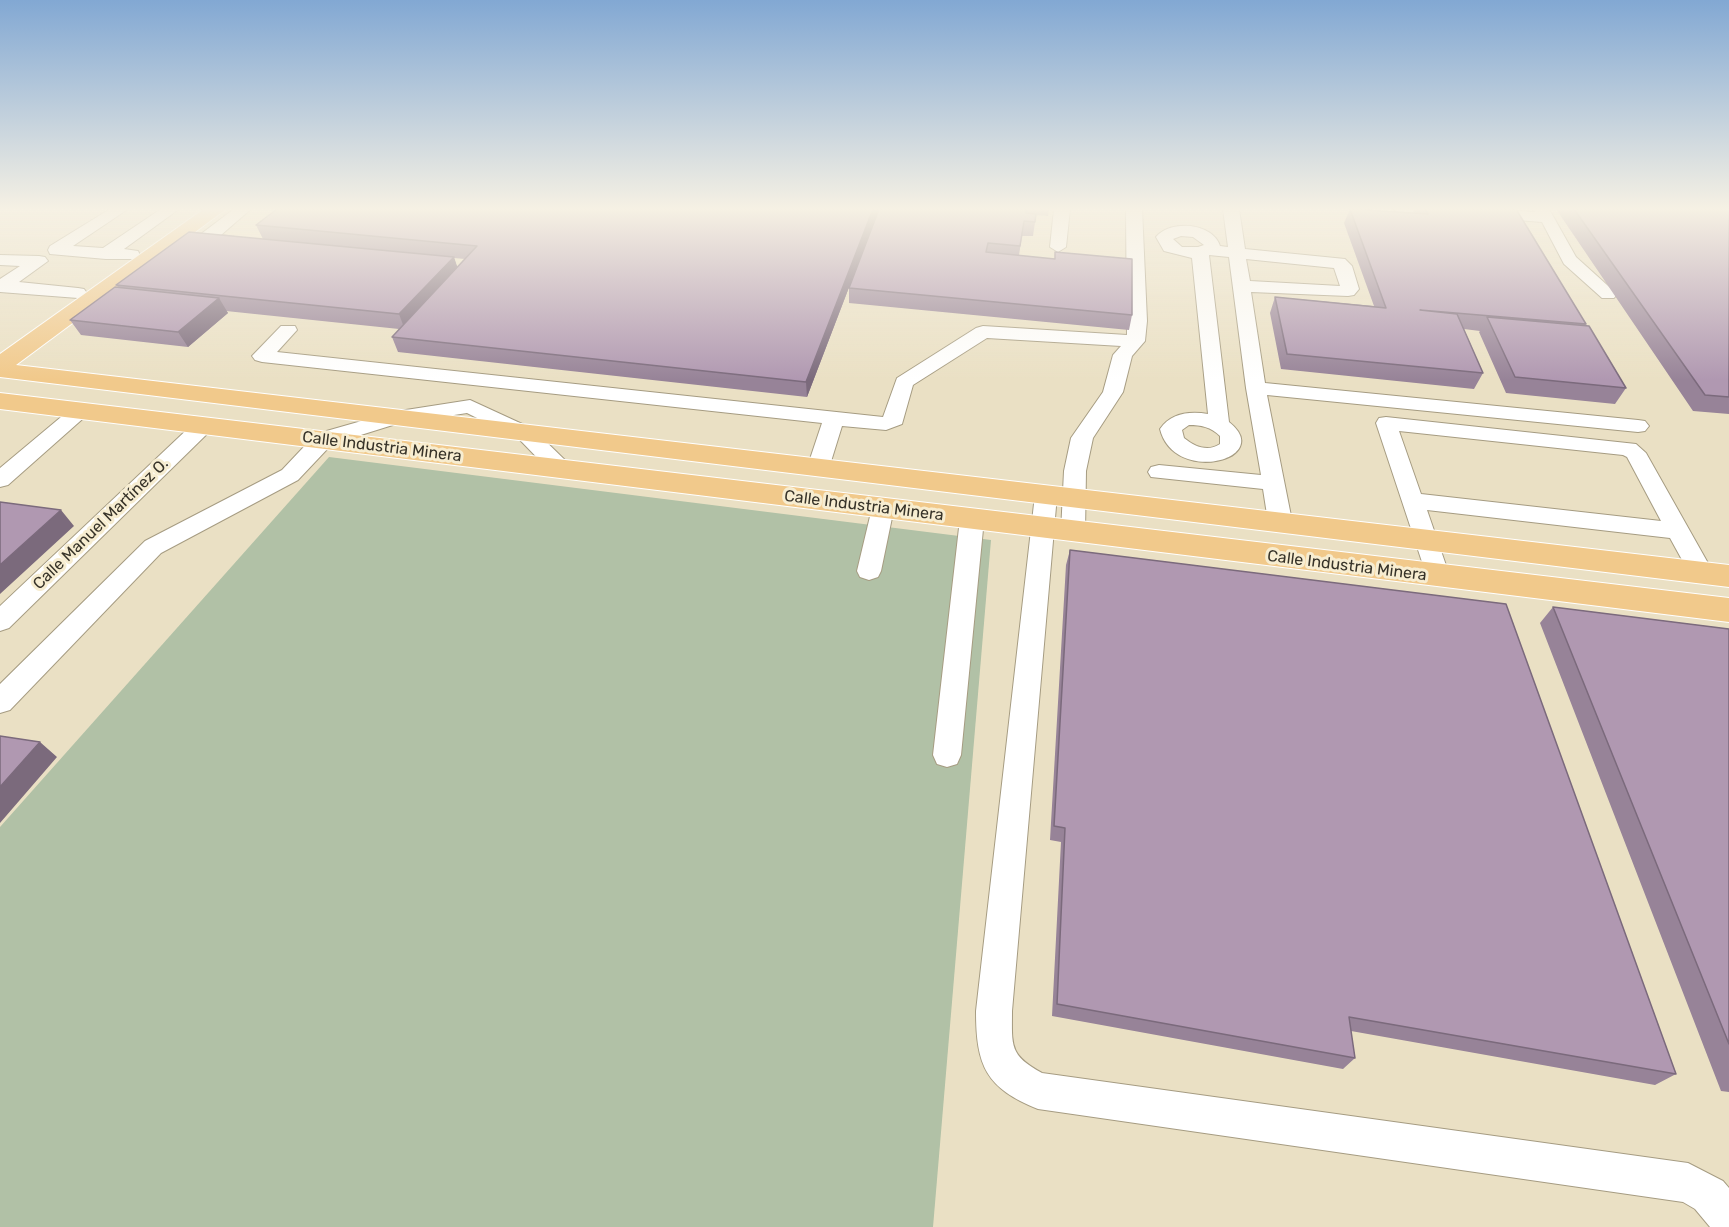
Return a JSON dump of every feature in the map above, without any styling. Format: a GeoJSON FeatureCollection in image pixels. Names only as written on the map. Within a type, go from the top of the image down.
{"type":"FeatureCollection","features":[{"type":"Feature","properties":{"kind":"main road"},"geometry":{"type":"LineString","coordinates":[[0,348],[116,266]]}},
{"type":"Feature","properties":{"kind":"main road"},"geometry":{"type":"LineString","coordinates":[[0,365],[137,266]]}},
{"type":"Feature","properties":{"kind":"main road","name":"Calle Industria Minera"},"geometry":{"type":"LineString","coordinates":[[0,370],[1729,576]]}},
{"type":"Feature","properties":{"kind":"main road","name":"Calle Industria Minera"},"geometry":{"type":"LineString","coordinates":[[0,401],[1438,577],[1729,610]]}},
{"type":"Feature","properties":{"kind":"street"},"geometry":{"type":"LineString","coordinates":[[1,286],[31,266]]}},
{"type":"Feature","properties":{"kind":"street"},"geometry":{"type":"LineString","coordinates":[[1073,532],[1073,498],[1082,438],[1113,392],[1123,355],[1136,341],[1138,321],[1136,266]]}},
{"type":"Feature","properties":{"kind":"street"},"geometry":{"type":"LineString","coordinates":[[1205,266],[1219,424]]}},
{"type":"Feature","properties":{"kind":"street"},"geometry":{"type":"LineString","coordinates":[[1239,266],[1256,388],[1280,521]]}},
{"type":"Feature","properties":{"kind":"street"},"geometry":{"type":"LineString","coordinates":[[1244,294],[1319,290],[1348,291],[1350,289],[1343,266]]}},
{"type":"Feature","properties":{"kind":"street"},"geometry":{"type":"LineString","coordinates":[[1576,266],[1593,278],[1608,294]]}},
{"type":"Feature","properties":{"kind":"street"},"geometry":{"type":"LineString","coordinates":[[1,286],[78,294]]}},
{"type":"Feature","properties":{"kind":"street"},"geometry":{"type":"LineString","coordinates":[[1244,294],[1316,308]]}},
{"type":"Feature","properties":{"kind":"street"},"geometry":{"type":"LineString","coordinates":[[288,330],[262,356],[834,419],[891,423],[895,420],[904,382],[983,332],[1136,341]]}},
{"type":"Feature","properties":{"kind":"street"},"geometry":{"type":"LineString","coordinates":[[470,406],[488,382]]}},
{"type":"Feature","properties":{"kind":"street"},"geometry":{"type":"LineString","coordinates":[[1256,388],[1638,426]]}},
{"type":"Feature","properties":{"kind":"street"},"geometry":{"type":"LineString","coordinates":[[0,702],[153,547],[290,475],[324,439],[393,418],[470,406],[526,434],[561,469]]}},
{"type":"Feature","properties":{"kind":"street"},"geometry":{"type":"LineString","coordinates":[[0,480],[80,411]]}},
{"type":"Feature","properties":{"kind":"street"},"geometry":{"type":"LineString","coordinates":[[818,468],[834,419]]}},
{"type":"Feature","properties":{"kind":"street"},"geometry":{"type":"LineString","coordinates":[[1438,577],[1386,423],[1628,448],[1635,453],[1701,572]]}},
{"type":"Feature","properties":{"kind":"street","name":"Calle Manuel Martínez O."},"geometry":{"type":"LineString","coordinates":[[0,621],[202,427]]}},
{"type":"Feature","properties":{"kind":"street"},"geometry":{"type":"LineString","coordinates":[[1159,472],[1272,483]]}},
{"type":"Feature","properties":{"kind":"street"},"geometry":{"type":"LineString","coordinates":[[1046,495],[994,1011],[995,1053],[1005,1071],[1038,1091],[1688,1184],[1709,1195],[1729,1219]]}},
{"type":"Feature","properties":{"kind":"street"},"geometry":{"type":"LineString","coordinates":[[1414,501],[1680,531]]}},
{"type":"Feature","properties":{"kind":"street"},"geometry":{"type":"LineString","coordinates":[[869,571],[883,508]]}},
{"type":"Feature","properties":{"kind":"street"},"geometry":{"type":"LineString","coordinates":[[947,755],[972,519]]}},
{"type":"Feature","properties":{"kind":"green space"},"geometry":{"type":"Polygon","coordinates":[[[329,457],[991,540],[933,1227],[0,1227],[0,827],[329,457]]]}},
{"type":"Feature","properties":{"kind":"building"},"geometry":{"type":"Polygon","coordinates":[[[142,266],[445,266],[399,314],[116,285],[142,266]]]}},
{"type":"Feature","properties":{"kind":"building"},"geometry":{"type":"Polygon","coordinates":[[[458,266],[851,266],[806,382],[392,337],[458,266]]]}},
{"type":"Feature","properties":{"kind":"building"},"geometry":{"type":"Polygon","coordinates":[[[857,266],[1132,266],[1132,315],[849,288],[857,266]]]}},
{"type":"Feature","properties":{"kind":"building"},"geometry":{"type":"Polygon","coordinates":[[[1371,266],[1551,266],[1586,324],[1420,310],[1457,314],[1483,373],[1287,354],[1275,297],[1386,308],[1371,266]]]}},
{"type":"Feature","properties":{"kind":"building"},"geometry":{"type":"Polygon","coordinates":[[[1614,266],[1729,266],[1729,397],[1705,395],[1614,266]]]}},
{"type":"Feature","properties":{"kind":"building"},"geometry":{"type":"Polygon","coordinates":[[[115,287],[219,298],[178,332],[70,320],[115,287]]]}},
{"type":"Feature","properties":{"kind":"building"},"geometry":{"type":"Polygon","coordinates":[[[1487,317],[1589,326],[1626,388],[1515,377],[1487,317]]]}},
{"type":"Feature","properties":{"kind":"building"},"geometry":{"type":"Polygon","coordinates":[[[0,502],[61,510],[0,565],[0,502]]]}},
{"type":"Feature","properties":{"kind":"building"},"geometry":{"type":"Polygon","coordinates":[[[1070,550],[1506,604],[1676,1074],[1349,1017],[1355,1058],[1057,1004],[1065,828],[1054,826],[1070,550]]]}},
{"type":"Feature","properties":{"kind":"building"},"geometry":{"type":"Polygon","coordinates":[[[1553,607],[1729,629],[1729,1044],[1553,607]]]}},
{"type":"Feature","properties":{"kind":"building"},"geometry":{"type":"Polygon","coordinates":[[[0,736],[40,742],[0,787],[0,736]]]}}]}
